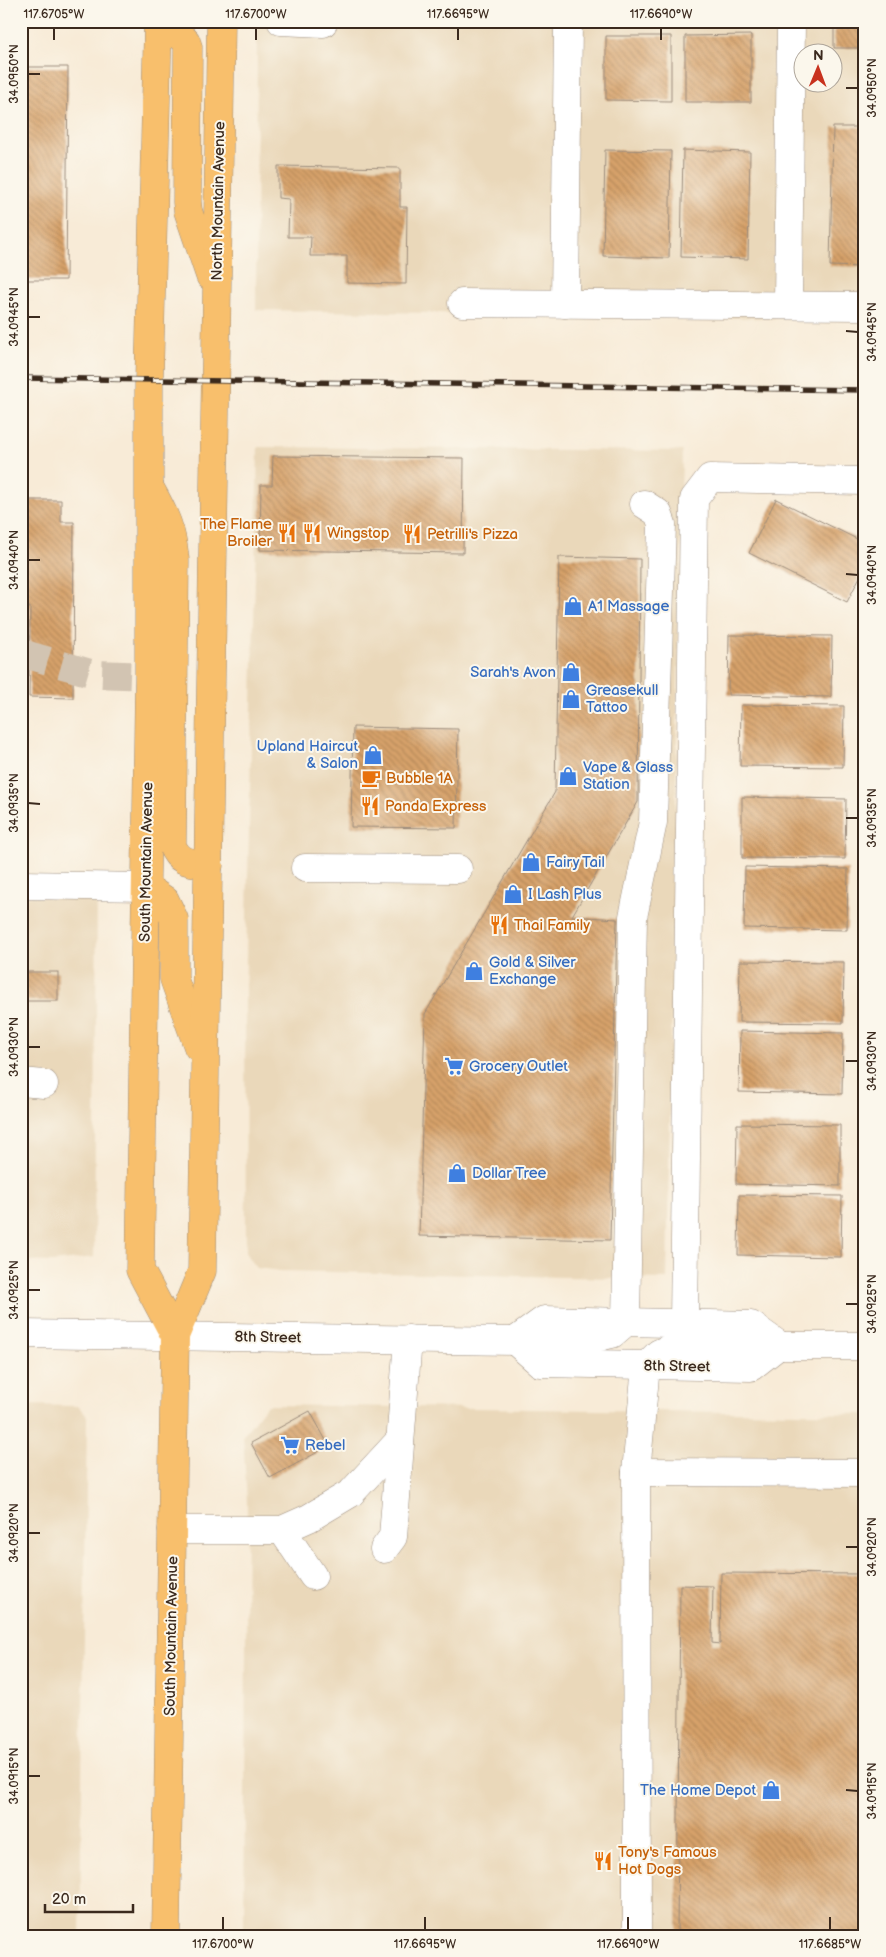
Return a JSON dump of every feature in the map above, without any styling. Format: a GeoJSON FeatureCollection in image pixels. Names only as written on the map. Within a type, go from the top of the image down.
{"type":"FeatureCollection","features":[{"type":"Feature","properties":{"kind":"main road","name":"South Mountain Avenue"},"geometry":{"type":"LineString","coordinates":[[158,21],[149,380],[149,666],[140,1270],[176,1336]]}},
{"type":"Feature","properties":{"kind":"main road"},"geometry":{"type":"LineString","coordinates":[[164,21],[186,41],[188,47],[188,211],[216,294]]}},
{"type":"Feature","properties":{"kind":"main road","name":"North Mountain Avenue"},"geometry":{"type":"LineString","coordinates":[[215,380],[222,21]]}},
{"type":"Feature","properties":{"kind":"main road","name":"South Mountain Avenue"},"geometry":{"type":"LineString","coordinates":[[166,1936],[176,1336],[202,1271],[215,380]]}},
{"type":"Feature","properties":{"kind":"main road"},"geometry":{"type":"LineString","coordinates":[[148,485],[166,516],[173,536],[175,560],[172,845],[175,854],[183,861],[209,865]]}},
{"type":"Feature","properties":{"kind":"main road"},"geometry":{"type":"LineString","coordinates":[[146,887],[165,900],[174,919],[174,979],[204,1065]]}},
{"type":"Feature","properties":{"kind":"street"},"geometry":{"type":"LineString","coordinates":[[281,21],[323,22]]}},
{"type":"Feature","properties":{"kind":"street"},"geometry":{"type":"LineString","coordinates":[[564,304],[568,21]]}},
{"type":"Feature","properties":{"kind":"street"},"geometry":{"type":"LineString","coordinates":[[788,306],[791,21]]}},
{"type":"Feature","properties":{"kind":"street"},"geometry":{"type":"LineString","coordinates":[[462,303],[865,306]]}},
{"type":"Feature","properties":{"kind":"street"},"geometry":{"type":"LineString","coordinates":[[684,1323],[694,499],[710,478],[865,481]]}},
{"type":"Feature","properties":{"kind":"street"},"geometry":{"type":"LineString","coordinates":[[626,1322],[633,917],[653,822],[662,524],[658,513],[644,504]]}},
{"type":"Feature","properties":{"kind":"street"},"geometry":{"type":"LineString","coordinates":[[305,868],[458,869]]}},
{"type":"Feature","properties":{"kind":"street"},"geometry":{"type":"LineString","coordinates":[[21,885],[146,887]]}},
{"type":"Feature","properties":{"kind":"street"},"geometry":{"type":"LineString","coordinates":[[515,1341],[544,1320],[752,1325],[780,1345],[865,1346]]}},
{"type":"Feature","properties":{"kind":"street","name":"8th Street"},"geometry":{"type":"LineString","coordinates":[[21,1334],[515,1341],[540,1363],[646,1366],[751,1367],[780,1345]]}},
{"type":"Feature","properties":{"kind":"street"},"geometry":{"type":"LineString","coordinates":[[384,1549],[393,1537],[408,1339]]}},
{"type":"Feature","properties":{"kind":"street"},"geometry":{"type":"LineString","coordinates":[[637,1936],[636,1472],[646,1366]]}},
{"type":"Feature","properties":{"kind":"street"},"geometry":{"type":"LineString","coordinates":[[172,1530],[282,1530],[310,1518],[351,1493],[400,1440]]}},
{"type":"Feature","properties":{"kind":"street"},"geometry":{"type":"LineString","coordinates":[[636,1472],[865,1472]]}},
{"type":"Feature","properties":{"kind":"street"},"geometry":{"type":"LineString","coordinates":[[282,1530],[313,1576]]}},
{"type":"Feature","properties":{"kind":"shaded area"},"geometry":{"type":"Polygon","coordinates":[[[257,21],[865,21],[865,320],[256,310],[257,21]]]}},
{"type":"Feature","properties":{"kind":"shaded area"},"geometry":{"type":"Polygon","coordinates":[[[258,447],[682,451],[667,1279],[280,1271],[257,1268],[246,1254],[245,1002],[258,447]]]}},
{"type":"Feature","properties":{"kind":"shaded area"},"geometry":{"type":"Polygon","coordinates":[[[21,896],[97,897],[94,1257],[53,1262],[21,1261],[21,896]]]}},
{"type":"Feature","properties":{"kind":"shaded area"},"geometry":{"type":"Polygon","coordinates":[[[21,1405],[78,1406],[87,1416],[80,1936],[21,1936],[21,1405]]]}},
{"type":"Feature","properties":{"kind":"shaded area"},"geometry":{"type":"Polygon","coordinates":[[[267,1405],[865,1414],[865,1936],[244,1936],[247,1502],[243,1435],[267,1405]]]}},
{"type":"Feature","properties":{"kind":"building"},"geometry":{"type":"Polygon","coordinates":[[[834,21],[865,21],[865,48],[844,48],[844,42],[834,42],[834,21]]]}},
{"type":"Feature","properties":{"kind":"building"},"geometry":{"type":"Polygon","coordinates":[[[751,35],[751,102],[685,102],[685,36],[751,35]]]}},
{"type":"Feature","properties":{"kind":"building"},"geometry":{"type":"Polygon","coordinates":[[[606,36],[671,36],[671,101],[606,100],[606,36]]]}},
{"type":"Feature","properties":{"kind":"building"},"geometry":{"type":"Polygon","coordinates":[[[21,67],[68,67],[66,280],[21,280],[21,67]]]}},
{"type":"Feature","properties":{"kind":"building"},"geometry":{"type":"Polygon","coordinates":[[[833,127],[865,127],[865,267],[830,266],[833,127]]]}},
{"type":"Feature","properties":{"kind":"building"},"geometry":{"type":"Polygon","coordinates":[[[605,150],[671,151],[669,258],[603,256],[605,150]]]}},
{"type":"Feature","properties":{"kind":"building"},"geometry":{"type":"Polygon","coordinates":[[[683,150],[750,152],[748,259],[681,257],[683,150]]]}},
{"type":"Feature","properties":{"kind":"building"},"geometry":{"type":"Polygon","coordinates":[[[278,166],[400,168],[400,207],[407,207],[406,284],[347,283],[347,256],[310,256],[311,237],[288,237],[289,199],[278,198],[278,166]]]}},
{"type":"Feature","properties":{"kind":"building"},"geometry":{"type":"Polygon","coordinates":[[[273,456],[464,458],[463,553],[260,550],[261,485],[272,485],[273,456]]]}},
{"type":"Feature","properties":{"kind":"building"},"geometry":{"type":"Polygon","coordinates":[[[776,499],[865,543],[865,567],[847,602],[749,553],[776,499]]]}},
{"type":"Feature","properties":{"kind":"building"},"geometry":{"type":"Polygon","coordinates":[[[21,500],[61,500],[61,522],[74,522],[73,698],[29,697],[30,607],[21,607],[21,500]]]}},
{"type":"Feature","properties":{"kind":"building"},"geometry":{"type":"Polygon","coordinates":[[[559,557],[640,559],[638,802],[572,916],[617,919],[610,1240],[419,1236],[425,1014],[555,792],[559,557]]]}},
{"type":"Feature","properties":{"kind":"building"},"geometry":{"type":"Polygon","coordinates":[[[729,635],[832,636],[831,697],[728,695],[729,635]]]}},
{"type":"Feature","properties":{"kind":"building"},"geometry":{"type":"Polygon","coordinates":[[[741,705],[844,706],[843,767],[740,766],[741,705]]]}},
{"type":"Feature","properties":{"kind":"building"},"geometry":{"type":"Polygon","coordinates":[[[353,727],[458,729],[456,828],[351,827],[353,727]]]}},
{"type":"Feature","properties":{"kind":"building"},"geometry":{"type":"Polygon","coordinates":[[[742,797],[846,799],[845,859],[742,858],[742,797]]]}},
{"type":"Feature","properties":{"kind":"building"},"geometry":{"type":"Polygon","coordinates":[[[745,867],[848,869],[847,930],[744,928],[745,867]]]}},
{"type":"Feature","properties":{"kind":"building"},"geometry":{"type":"Polygon","coordinates":[[[740,961],[844,962],[843,1023],[739,1022],[740,961]]]}},
{"type":"Feature","properties":{"kind":"building"},"geometry":{"type":"Polygon","coordinates":[[[21,972],[58,972],[58,1001],[21,1001],[21,972]]]}},
{"type":"Feature","properties":{"kind":"building"},"geometry":{"type":"Polygon","coordinates":[[[740,1031],[843,1033],[842,1094],[739,1092],[740,1031]]]}},
{"type":"Feature","properties":{"kind":"building"},"geometry":{"type":"Polygon","coordinates":[[[737,1124],[840,1125],[840,1186],[736,1184],[737,1124]]]}},
{"type":"Feature","properties":{"kind":"building"},"geometry":{"type":"Polygon","coordinates":[[[739,1195],[842,1196],[841,1257],[738,1255],[739,1195]]]}},
{"type":"Feature","properties":{"kind":"building","name":"Rebel"},"geometry":{"type":"Polygon","coordinates":[[[310,1411],[329,1446],[270,1478],[251,1443],[310,1411]]]}},
{"type":"Feature","properties":{"kind":"building","name":"The Home Depot"},"geometry":{"type":"Polygon","coordinates":[[[721,1573],[865,1574],[865,1936],[677,1936],[680,1585],[713,1586],[712,1643],[720,1644],[721,1573]]]}},
{"type":"Feature","properties":{"kind":"tunnel"},"geometry":{"type":"LineString","coordinates":[[21,653],[94,674],[149,676]]}},
{"type":"Feature","properties":{"kind":"railway"},"geometry":{"type":"LineString","coordinates":[[21,378],[865,390]]}},
{"type":"Feature","properties":{"kind":"place","name":"The Flame Broiler"},"geometry":{"type":"Point","coordinates":[287,533]}},
{"type":"Feature","properties":{"kind":"place","name":"Wingstop"},"geometry":{"type":"Point","coordinates":[312,533]}},
{"type":"Feature","properties":{"kind":"place","name":"Petrilli's Pizza"},"geometry":{"type":"Point","coordinates":[412,534]}},
{"type":"Feature","properties":{"kind":"place","name":"A1 Massage"},"geometry":{"type":"Point","coordinates":[573,606]}},
{"type":"Feature","properties":{"kind":"place","name":"Sarah's Avon"},"geometry":{"type":"Point","coordinates":[571,672]}},
{"type":"Feature","properties":{"kind":"place","name":"Greasekull Tattoo"},"geometry":{"type":"Point","coordinates":[571,699]}},
{"type":"Feature","properties":{"kind":"place","name":"Upland Haircut & Salon"},"geometry":{"type":"Point","coordinates":[373,755]}},
{"type":"Feature","properties":{"kind":"place","name":"Vape & Glass Station"},"geometry":{"type":"Point","coordinates":[568,776]}},
{"type":"Feature","properties":{"kind":"place","name":"Bubble 1A"},"geometry":{"type":"Point","coordinates":[371,778]}},
{"type":"Feature","properties":{"kind":"place","name":"Panda Express"},"geometry":{"type":"Point","coordinates":[370,806]}},
{"type":"Feature","properties":{"kind":"place","name":"Fairy Tail"},"geometry":{"type":"Point","coordinates":[531,862]}},
{"type":"Feature","properties":{"kind":"place","name":"I Lash Plus"},"geometry":{"type":"Point","coordinates":[513,894]}},
{"type":"Feature","properties":{"kind":"place","name":"Thai Family"},"geometry":{"type":"Point","coordinates":[499,925]}},
{"type":"Feature","properties":{"kind":"place","name":"Gold & Silver Exchange"},"geometry":{"type":"Point","coordinates":[474,971]}},
{"type":"Feature","properties":{"kind":"place","name":"Grocery Outlet"},"geometry":{"type":"Point","coordinates":[454,1066]}},
{"type":"Feature","properties":{"kind":"place","name":"Dollar Tree"},"geometry":{"type":"Point","coordinates":[457,1173]}},
{"type":"Feature","properties":{"kind":"place","name":"Rebel"},"geometry":{"type":"Point","coordinates":[290,1445]}},
{"type":"Feature","properties":{"kind":"place","name":"The Home Depot"},"geometry":{"type":"Point","coordinates":[771,1790]}},
{"type":"Feature","properties":{"kind":"place","name":"Tony's Famous Hot Dogs"},"geometry":{"type":"Point","coordinates":[603,1861]}}]}
